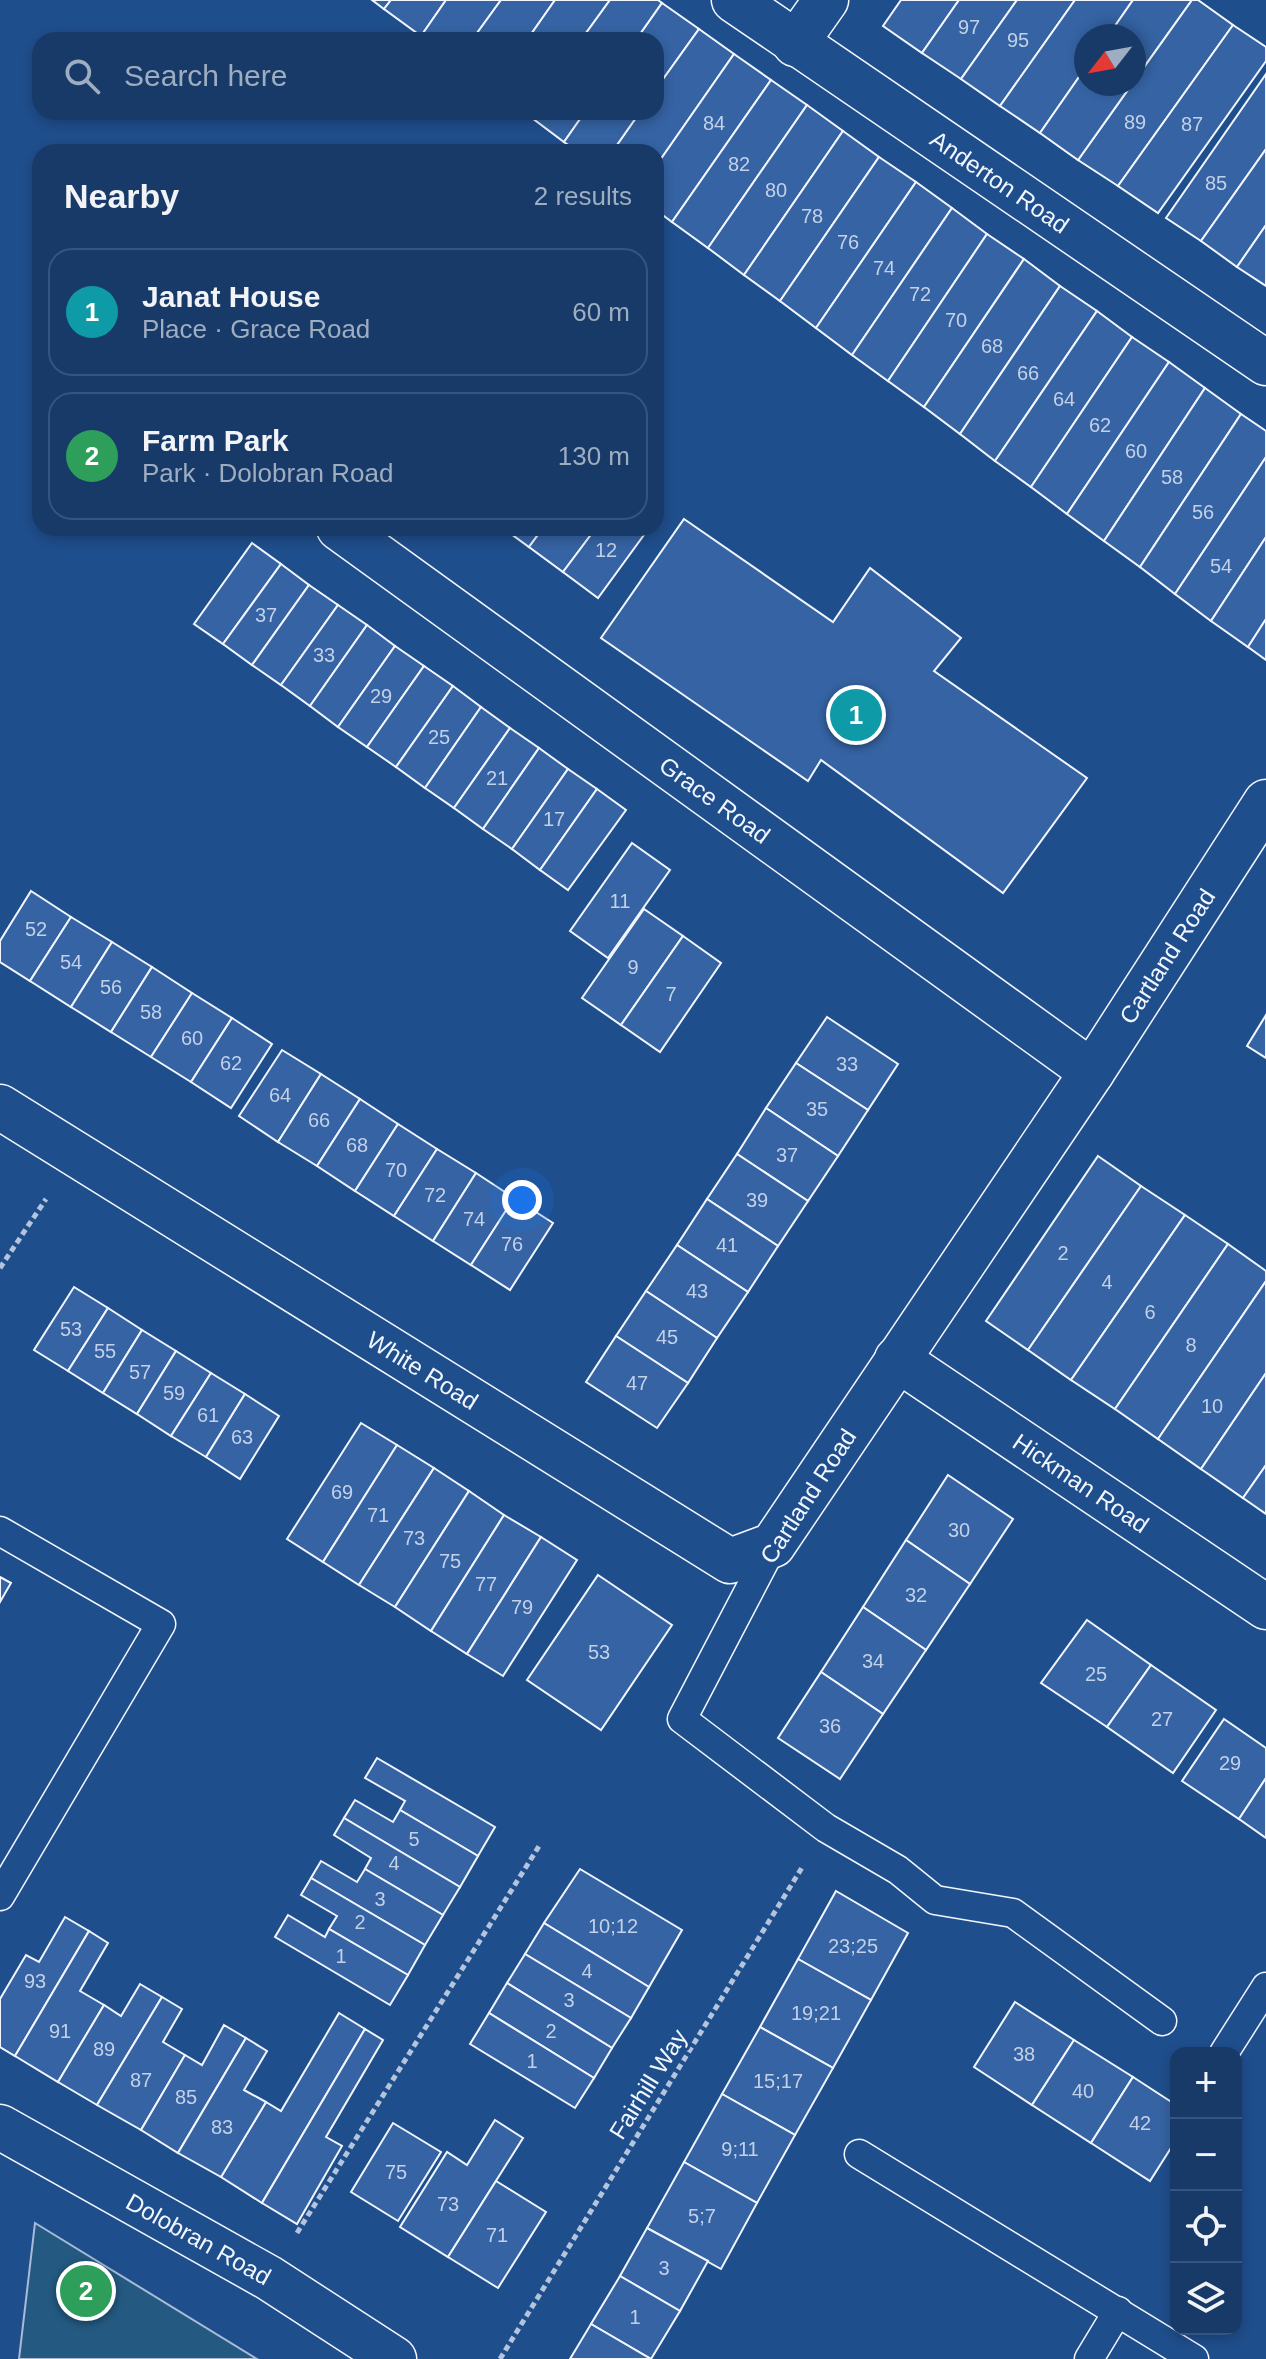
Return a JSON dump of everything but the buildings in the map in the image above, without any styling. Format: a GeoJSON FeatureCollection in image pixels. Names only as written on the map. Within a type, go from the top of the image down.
{"type":"FeatureCollection","features":[{"type":"Feature","properties":{"kind":"street","name":"Anderton Road"},"geometry":{"type":"LineString","coordinates":[[734,0],[1266,363]]}},
{"type":"Feature","properties":{"kind":"street"},"geometry":{"type":"LineString","coordinates":[[795,44],[826,0]]}},
{"type":"Feature","properties":{"kind":"street","name":"Grace Road"},"geometry":{"type":"LineString","coordinates":[[350,536],[1092,1072]]}},
{"type":"Feature","properties":{"kind":"street","name":"Cartland Road"},"geometry":{"type":"LineString","coordinates":[[773,1545],[1092,1072],[1266,802]]}},
{"type":"Feature","properties":{"kind":"street","name":"White Road"},"geometry":{"type":"LineString","coordinates":[[0,1107],[730,1561],[773,1545]]}},
{"type":"Feature","properties":{"kind":"street","name":"Hickman Road"},"geometry":{"type":"LineString","coordinates":[[897,1359],[1266,1607]]}},
{"type":"Feature","properties":{"kind":"street","name":"Dolobran Road"},"geometry":{"type":"LineString","coordinates":[[0,2127],[269,2278],[394,2359]]}},
{"type":"Feature","properties":{"kind":"lane"},"geometry":{"type":"LineString","coordinates":[[0,1531],[161,1624],[0,1896]]}},
{"type":"Feature","properties":{"kind":"lane","name":"Cartland Road"},"geometry":{"type":"LineString","coordinates":[[773,1545],[682,1719],[826,1828],[898,1870],[935,1900],[1013,1913],[1162,2021]]}},
{"type":"Feature","properties":{"kind":"lane"},"geometry":{"type":"LineString","coordinates":[[1228,2047],[1266,1987]]}},
{"type":"Feature","properties":{"kind":"lane"},"geometry":{"type":"LineString","coordinates":[[859,2154],[1194,2359]]}},
{"type":"Feature","properties":{"kind":"lane"},"geometry":{"type":"LineString","coordinates":[[1089,2359],[1118,2311]]}},
{"type":"Feature","properties":{"kind":"path"},"geometry":{"type":"LineString","coordinates":[[0,1268],[75,1154]]}},
{"type":"Feature","properties":{"kind":"path","name":"Fairhill Way"},"geometry":{"type":"LineString","coordinates":[[500,2359],[826,1828]]}},
{"type":"Feature","properties":{"kind":"path"},"geometry":{"type":"LineString","coordinates":[[269,2278],[541,1843]]}},
{"type":"Feature","properties":{"kind":"shaded area"},"geometry":{"type":"Polygon","coordinates":[[[35,2223],[257,2359],[19,2359],[35,2223]]]}},
{"type":"Feature","properties":{"kind":"place","name":"Janat House"},"geometry":{"type":"Point","coordinates":[856,715]}},
{"type":"Feature","properties":{"kind":"place","name":"Farm Park"},"geometry":{"type":"Point","coordinates":[86,2291]}}]}
